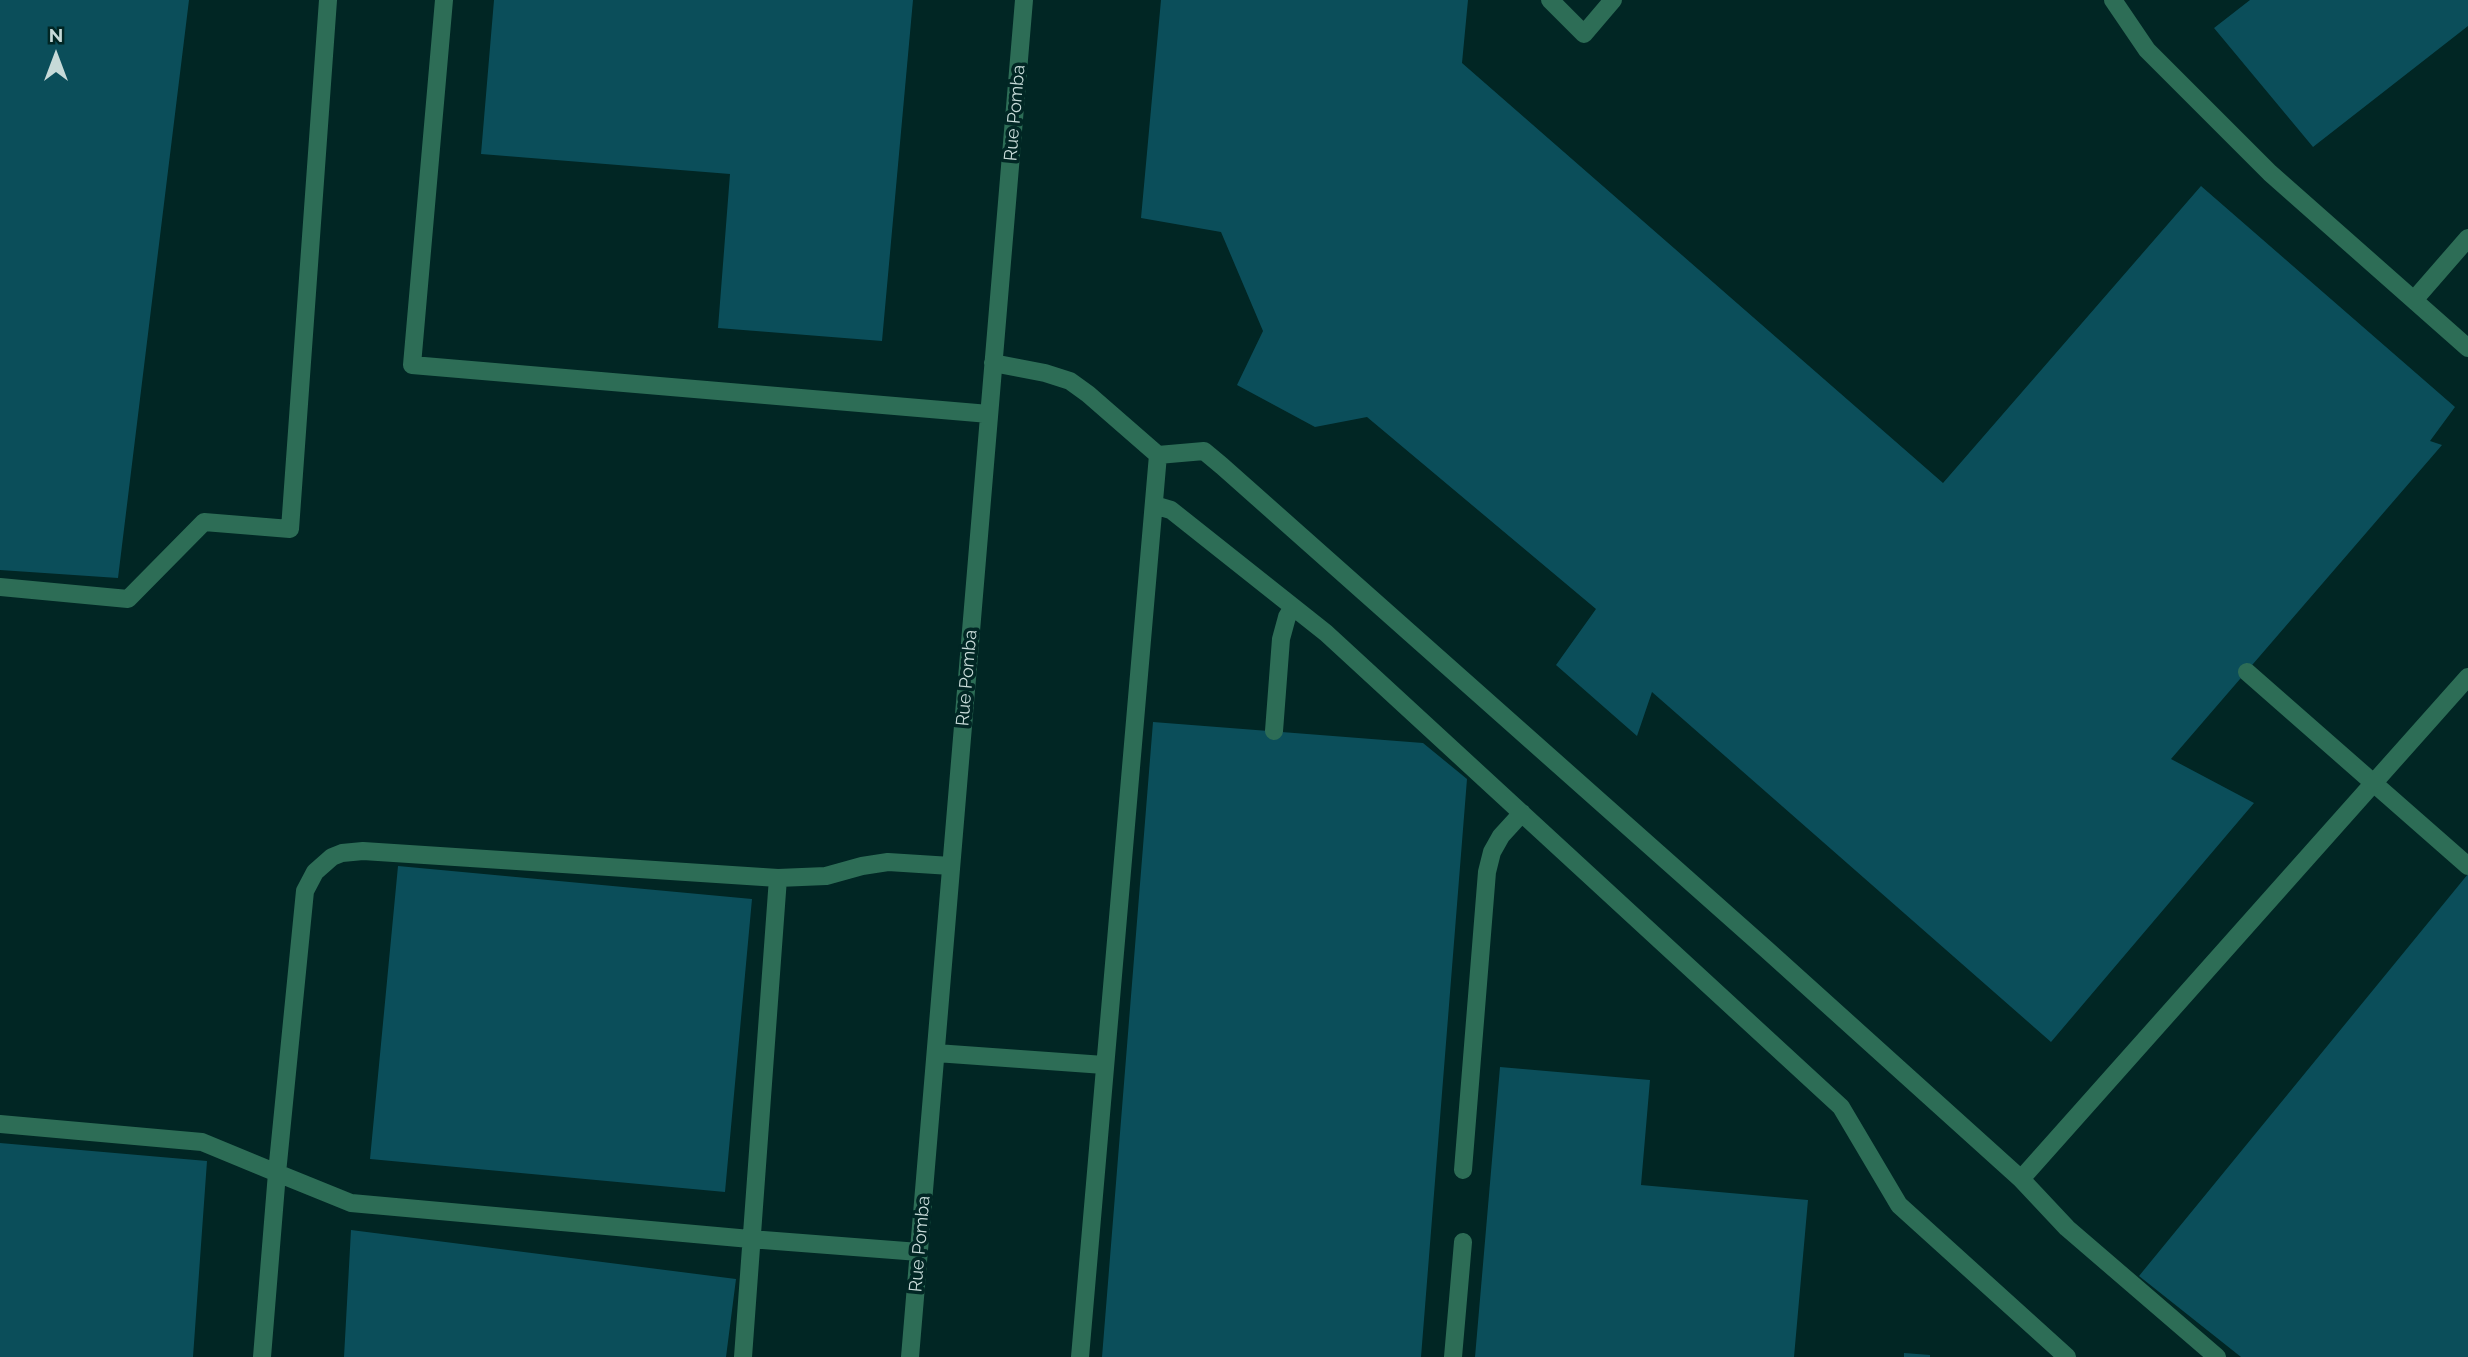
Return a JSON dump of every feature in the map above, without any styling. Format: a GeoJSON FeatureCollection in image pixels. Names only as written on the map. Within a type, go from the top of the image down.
{"type":"FeatureCollection","features":[{"type":"Feature","properties":{"kind":"street"},"geometry":{"type":"LineString","coordinates":[[0,587],[128,599],[204,522],[290,529],[328,0]]}},
{"type":"Feature","properties":{"kind":"street"},"geometry":{"type":"LineString","coordinates":[[444,0],[412,365],[989,414]]}},
{"type":"Feature","properties":{"kind":"street","name":"Rue Pomba"},"geometry":{"type":"LineString","coordinates":[[910,1357],[1024,0]]}},
{"type":"Feature","properties":{"kind":"street"},"geometry":{"type":"LineString","coordinates":[[1550,0],[1584,34],[1613,0]]}},
{"type":"Feature","properties":{"kind":"street"},"geometry":{"type":"LineString","coordinates":[[2113,0],[2147,50],[2270,173],[2468,348]]}},
{"type":"Feature","properties":{"kind":"street"},"geometry":{"type":"LineString","coordinates":[[2414,300],[2468,238]]}},
{"type":"Feature","properties":{"kind":"street"},"geometry":{"type":"LineString","coordinates":[[993,363],[1070,381],[1158,455],[1204,452],[1222,466],[1735,921],[2021,1179],[2067,1228],[2217,1357]]}},
{"type":"Feature","properties":{"kind":"street"},"geometry":{"type":"LineString","coordinates":[[1080,1357],[1158,455]]}},
{"type":"Feature","properties":{"kind":"street"},"geometry":{"type":"LineString","coordinates":[[1154,506],[1171,510],[1326,633],[1841,1107],[1899,1205],[2067,1357]]}},
{"type":"Feature","properties":{"kind":"street"},"geometry":{"type":"LineString","coordinates":[[1274,731],[1281,639],[1287,617],[1293,607]]}},
{"type":"Feature","properties":{"kind":"street"},"geometry":{"type":"LineString","coordinates":[[2246,672],[2468,866]]}},
{"type":"Feature","properties":{"kind":"street"},"geometry":{"type":"LineString","coordinates":[[2021,1179],[2468,677]]}},
{"type":"Feature","properties":{"kind":"street"},"geometry":{"type":"LineString","coordinates":[[1463,1170],[1487,872],[1492,852],[1501,836],[1522,813]]}},
{"type":"Feature","properties":{"kind":"street"},"geometry":{"type":"LineString","coordinates":[[261,1357],[305,891],[315,872],[332,858],[342,853],[363,851],[778,878],[826,876],[888,862],[951,866]]}},
{"type":"Feature","properties":{"kind":"street"},"geometry":{"type":"LineString","coordinates":[[743,1357],[778,878]]}},
{"type":"Feature","properties":{"kind":"street"},"geometry":{"type":"LineString","coordinates":[[936,1053],[1104,1065]]}},
{"type":"Feature","properties":{"kind":"street"},"geometry":{"type":"LineString","coordinates":[[0,1124],[202,1142],[351,1203],[919,1252]]}},
{"type":"Feature","properties":{"kind":"street"},"geometry":{"type":"LineString","coordinates":[[1453,1357],[1463,1242]]}},
{"type":"Feature","properties":{"kind":"building"},"geometry":{"type":"Polygon","coordinates":[[[0,0],[189,0],[118,578],[0,570],[0,0]]]}},
{"type":"Feature","properties":{"kind":"building"},"geometry":{"type":"Polygon","coordinates":[[[494,0],[913,0],[882,341],[718,328],[730,174],[481,154],[494,0]]]}},
{"type":"Feature","properties":{"kind":"building"},"geometry":{"type":"Polygon","coordinates":[[[1161,0],[1468,0],[1462,63],[1943,483],[2201,186],[2455,407],[2430,441],[2442,445],[2171,759],[2254,803],[2051,1042],[1652,692],[1637,736],[1556,665],[1596,609],[1367,417],[1315,427],[1237,385],[1263,331],[1221,232],[1141,218],[1161,0]]]}},
{"type":"Feature","properties":{"kind":"building"},"geometry":{"type":"Polygon","coordinates":[[[2250,0],[2468,0],[2468,26],[2313,147],[2214,28],[2250,0]]]}},
{"type":"Feature","properties":{"kind":"building"},"geometry":{"type":"Polygon","coordinates":[[[1153,722],[1423,743],[1467,779],[1421,1357],[1102,1357],[1153,722]]]}},
{"type":"Feature","properties":{"kind":"building"},"geometry":{"type":"Polygon","coordinates":[[[398,866],[752,899],[725,1192],[370,1159],[398,866]]]}},
{"type":"Feature","properties":{"kind":"building"},"geometry":{"type":"Polygon","coordinates":[[[2468,874],[2468,1357],[2241,1357],[2139,1276],[2468,874]]]}},
{"type":"Feature","properties":{"kind":"building"},"geometry":{"type":"Polygon","coordinates":[[[1500,1067],[1650,1080],[1641,1185],[1808,1200],[1794,1357],[1475,1357],[1500,1067]]]}},
{"type":"Feature","properties":{"kind":"building"},"geometry":{"type":"Polygon","coordinates":[[[0,1143],[207,1161],[193,1357],[0,1357],[0,1143]]]}},
{"type":"Feature","properties":{"kind":"building"},"geometry":{"type":"Polygon","coordinates":[[[351,1230],[736,1279],[726,1357],[344,1357],[351,1230]]]}},
{"type":"Feature","properties":{"kind":"building"},"geometry":{"type":"Polygon","coordinates":[[[1904,1353],[1930,1355],[1930,1357],[1904,1357],[1904,1353]]]}}]}
